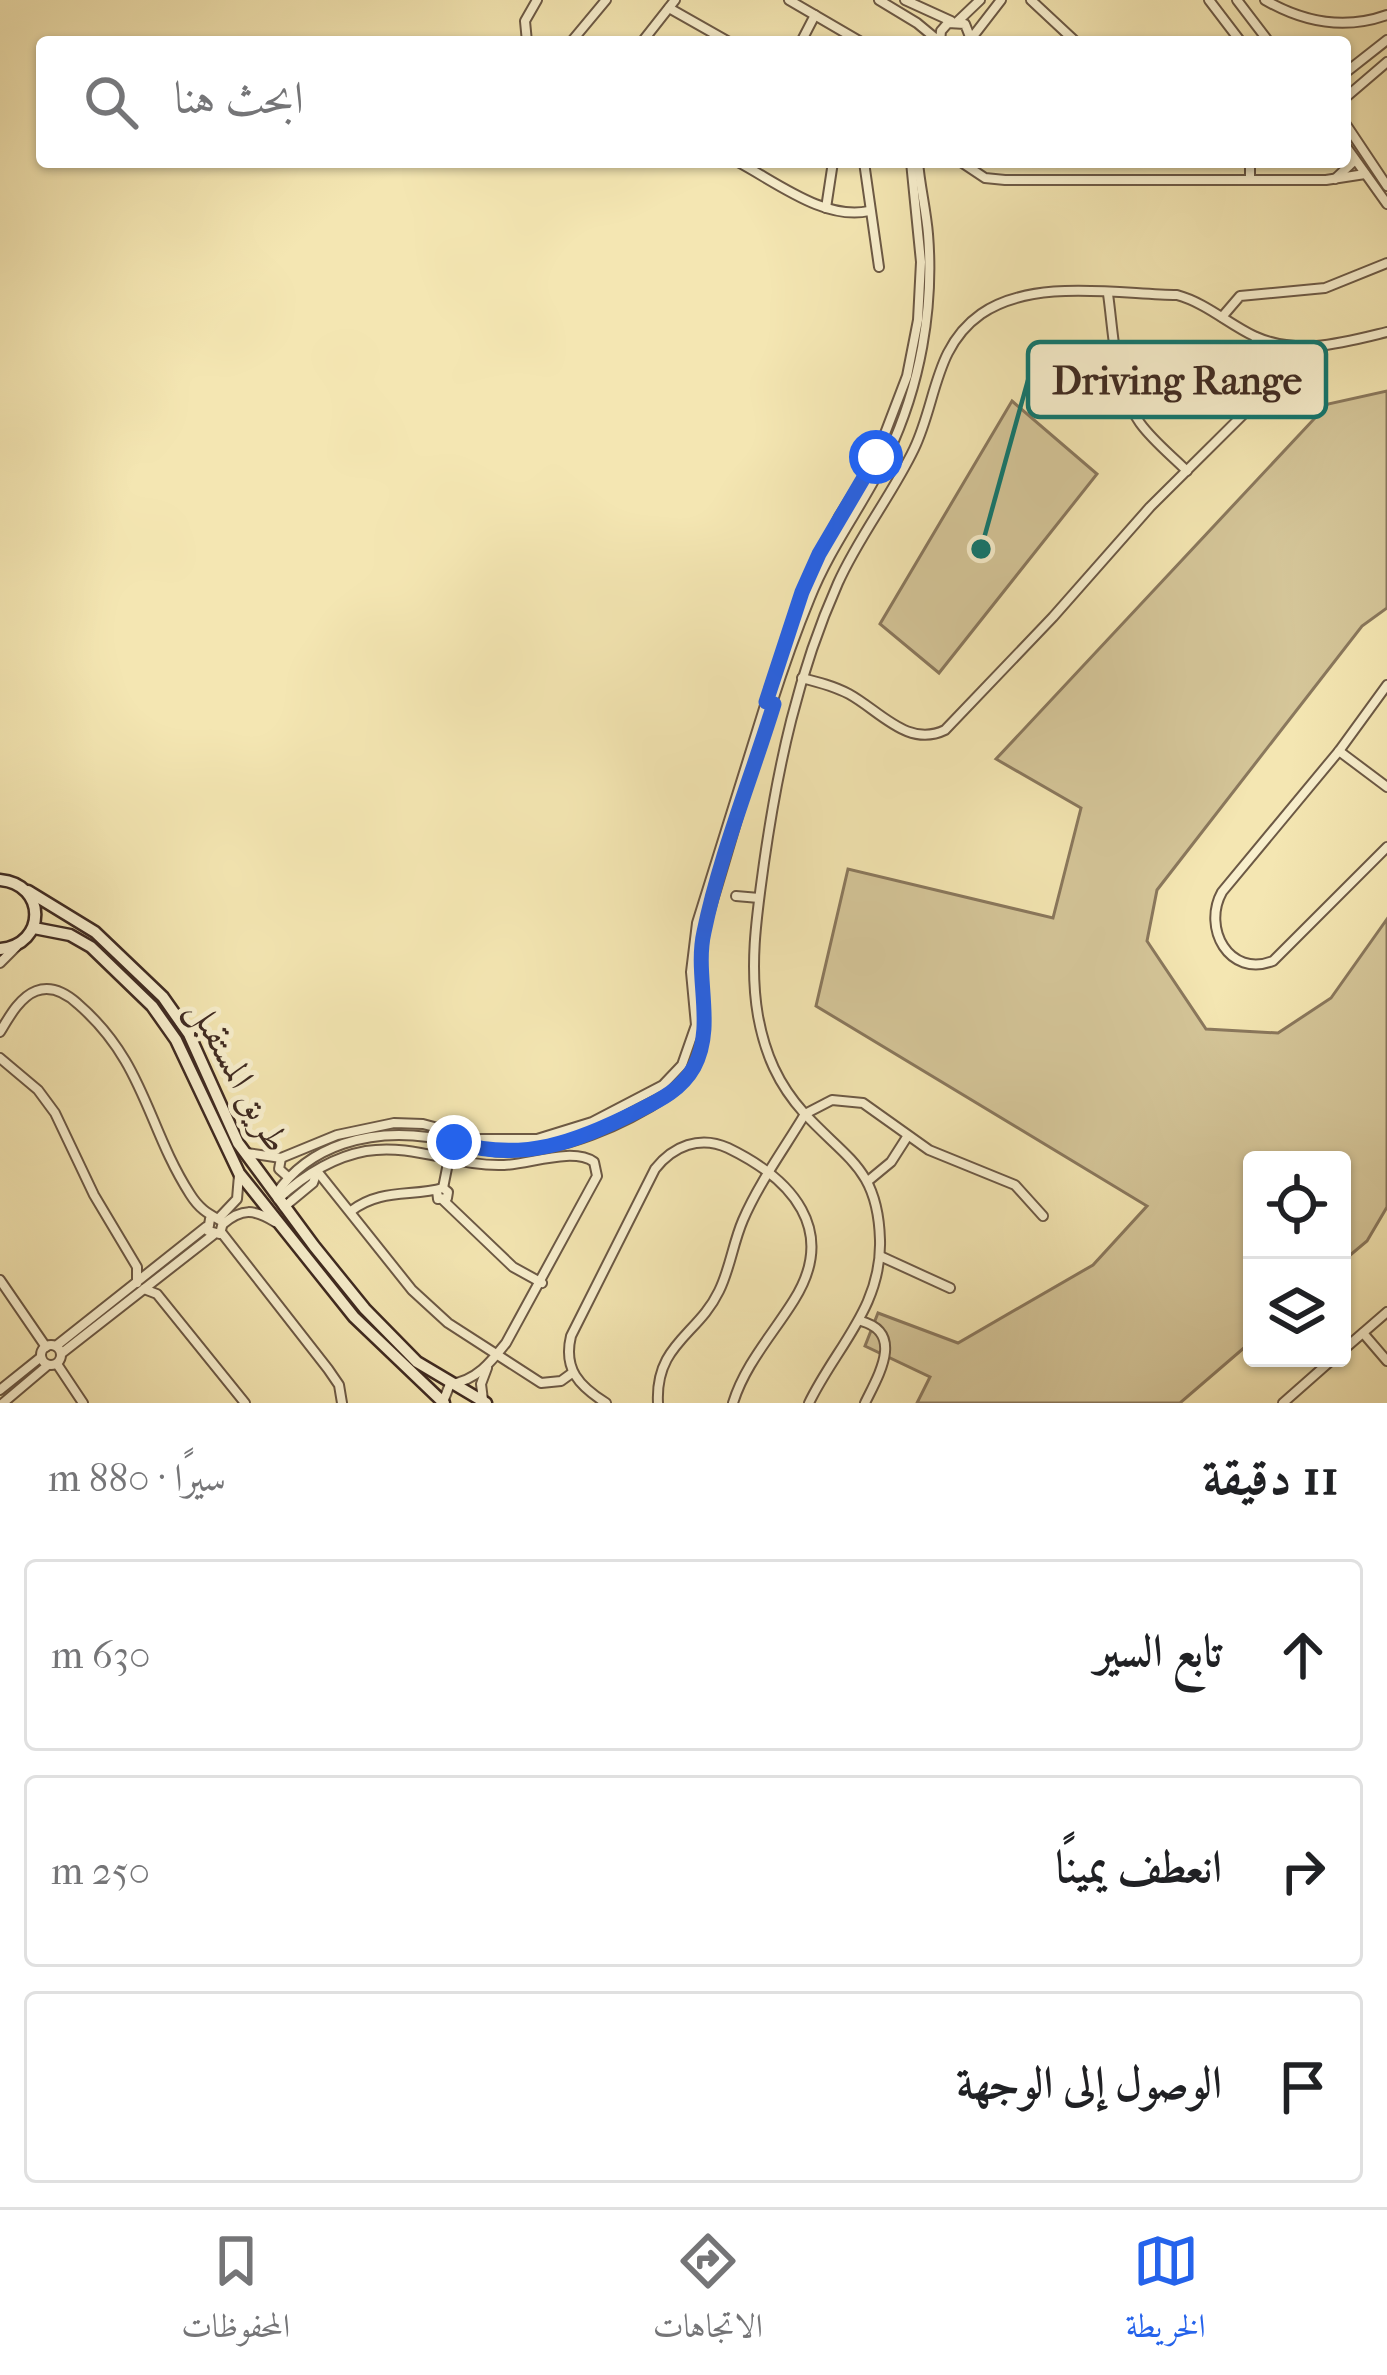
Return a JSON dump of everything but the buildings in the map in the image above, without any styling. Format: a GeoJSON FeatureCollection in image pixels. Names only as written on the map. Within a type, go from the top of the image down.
{"type":"FeatureCollection","features":[{"type":"Feature","properties":{"kind":"main road","name":"طريق المستقبل"},"geometry":{"type":"LineString","coordinates":[[2,879],[62,909],[120,954],[164,998],[189,1034],[244,1153],[279,1200],[378,1324],[431,1372],[484,1402]]}},
{"type":"Feature","properties":{"kind":"main road"},"geometry":{"type":"LineString","coordinates":[[0,949],[18,945],[34,928],[35,904],[28,891]]}},
{"type":"Feature","properties":{"kind":"main road"},"geometry":{"type":"LineString","coordinates":[[59,932],[55,920],[62,909]]}},
{"type":"Feature","properties":{"kind":"main road","name":"طريق المستقبل"},"geometry":{"type":"LineString","coordinates":[[34,928],[59,932],[91,946],[152,1006],[176,1040],[239,1173],[354,1317],[444,1403]]}},
{"type":"Feature","properties":{"kind":"main road"},"geometry":{"type":"LineString","coordinates":[[412,1375],[431,1372]]}},
{"type":"Feature","properties":{"kind":"street"},"geometry":{"type":"LineString","coordinates":[[526,36],[525,21],[536,0]]}},
{"type":"Feature","properties":{"kind":"street"},"geometry":{"type":"LineString","coordinates":[[576,36],[606,0]]}},
{"type":"Feature","properties":{"kind":"street"},"geometry":{"type":"LineString","coordinates":[[789,0],[851,36]]}},
{"type":"Feature","properties":{"kind":"street"},"geometry":{"type":"LineString","coordinates":[[879,0],[933,36]]}},
{"type":"Feature","properties":{"kind":"street"},"geometry":{"type":"LineString","coordinates":[[905,0],[956,21],[970,29],[971,36]]}},
{"type":"Feature","properties":{"kind":"street"},"geometry":{"type":"LineString","coordinates":[[941,36],[980,0]]}},
{"type":"Feature","properties":{"kind":"street"},"geometry":{"type":"LineString","coordinates":[[974,36],[997,0]]}},
{"type":"Feature","properties":{"kind":"street"},"geometry":{"type":"LineString","coordinates":[[1209,0],[1236,36]]}},
{"type":"Feature","properties":{"kind":"street"},"geometry":{"type":"LineString","coordinates":[[1237,0],[1264,36]]}},
{"type":"Feature","properties":{"kind":"street"},"geometry":{"type":"LineString","coordinates":[[1265,0],[1318,22],[1387,16]]}},
{"type":"Feature","properties":{"kind":"street"},"geometry":{"type":"LineString","coordinates":[[1030,3],[1069,36]]}},
{"type":"Feature","properties":{"kind":"street"},"geometry":{"type":"LineString","coordinates":[[650,36],[672,4],[720,36]]}},
{"type":"Feature","properties":{"kind":"street"},"geometry":{"type":"LineString","coordinates":[[804,36],[815,15]]}},
{"type":"Feature","properties":{"kind":"street"},"geometry":{"type":"LineString","coordinates":[[1351,68],[1387,40]]}},
{"type":"Feature","properties":{"kind":"street"},"geometry":{"type":"LineString","coordinates":[[1351,93],[1387,62]]}},
{"type":"Feature","properties":{"kind":"street"},"geometry":{"type":"LineString","coordinates":[[1351,130],[1379,165],[1385,194]]}},
{"type":"Feature","properties":{"kind":"street"},"geometry":{"type":"LineString","coordinates":[[1351,154],[1385,194]]}},
{"type":"Feature","properties":{"kind":"street"},"geometry":{"type":"LineString","coordinates":[[1351,164],[1355,160]]}},
{"type":"Feature","properties":{"kind":"street"},"geometry":{"type":"LineString","coordinates":[[750,168],[826,208],[848,214],[869,211]]}},
{"type":"Feature","properties":{"kind":"street"},"geometry":{"type":"LineString","coordinates":[[767,177],[769,168]]}},
{"type":"Feature","properties":{"kind":"street"},"geometry":{"type":"LineString","coordinates":[[826,208],[832,168]]}},
{"type":"Feature","properties":{"kind":"street"},"geometry":{"type":"LineString","coordinates":[[865,168],[879,267]]}},
{"type":"Feature","properties":{"kind":"street"},"geometry":{"type":"LineString","coordinates":[[244,1153],[280,1158],[351,1130],[394,1123],[423,1124],[479,1139],[537,1138],[592,1122],[674,1076],[694,1039],[692,960],[697,923],[770,703],[809,599],[888,453],[917,373],[929,274],[915,168]]}},
{"type":"Feature","properties":{"kind":"street"},"geometry":{"type":"LineString","coordinates":[[969,168],[994,180],[1334,180],[1365,174]]}},
{"type":"Feature","properties":{"kind":"street"},"geometry":{"type":"LineString","coordinates":[[1250,168],[1250,178]]}},
{"type":"Feature","properties":{"kind":"street"},"geometry":{"type":"LineString","coordinates":[[1334,180],[1347,168]]}},
{"type":"Feature","properties":{"kind":"street"},"geometry":{"type":"LineString","coordinates":[[1222,317],[1240,296],[1324,288],[1387,263]]}},
{"type":"Feature","properties":{"kind":"street"},"geometry":{"type":"LineString","coordinates":[[1108,294],[1127,400],[1150,435],[1187,471]]}},
{"type":"Feature","properties":{"kind":"street"},"geometry":{"type":"LineString","coordinates":[[809,1403],[871,1300],[880,1256],[876,1206],[868,1180],[842,1147],[805,1114],[770,1064],[753,971],[759,898],[781,754],[802,678],[837,585],[915,446],[941,360],[980,315],[1014,297],[1108,294],[1177,295],[1254,336],[1273,356],[1297,360]]}},
{"type":"Feature","properties":{"kind":"street"},"geometry":{"type":"LineString","coordinates":[[802,678],[849,694],[907,733],[939,733],[1053,617],[1122,537],[1297,360],[1323,347],[1387,332]]}},
{"type":"Feature","properties":{"kind":"street"},"geometry":{"type":"LineString","coordinates":[[1254,336],[1323,347]]}},
{"type":"Feature","properties":{"kind":"street"},"geometry":{"type":"LineString","coordinates":[[1271,386],[1273,356],[1281,343]]}},
{"type":"Feature","properties":{"kind":"street"},"geometry":{"type":"LineString","coordinates":[[1297,360],[1302,346]]}},
{"type":"Feature","properties":{"kind":"street"},"geometry":{"type":"LineString","coordinates":[[1387,685],[1339,751],[1222,892],[1213,919],[1220,944],[1249,965],[1273,961],[1387,847]]}},
{"type":"Feature","properties":{"kind":"street"},"geometry":{"type":"LineString","coordinates":[[279,1200],[288,1177],[328,1150],[374,1136],[428,1137],[510,1152],[568,1143],[668,1096],[681,1085],[703,1040],[700,968],[704,929],[770,703]]}},
{"type":"Feature","properties":{"kind":"street"},"geometry":{"type":"LineString","coordinates":[[1339,751],[1387,787]]}},
{"type":"Feature","properties":{"kind":"street"},"geometry":{"type":"LineString","coordinates":[[736,896],[759,898]]}},
{"type":"Feature","properties":{"kind":"street"},"geometry":{"type":"LineString","coordinates":[[0,963],[18,945]]}},
{"type":"Feature","properties":{"kind":"street"},"geometry":{"type":"LineString","coordinates":[[0,1032],[21,1003],[43,989],[66,994],[89,1014],[124,1056],[190,1194],[328,1369],[339,1385],[342,1403]]}},
{"type":"Feature","properties":{"kind":"street"},"geometry":{"type":"LineString","coordinates":[[0,1058],[38,1090],[55,1113],[94,1195],[137,1267],[140,1286]]}},
{"type":"Feature","properties":{"kind":"street"},"geometry":{"type":"LineString","coordinates":[[658,1403],[662,1368],[672,1347],[719,1292],[743,1219],[768,1174],[805,1114],[832,1100],[863,1103],[907,1137],[952,1161],[1015,1185],[1043,1216]]}},
{"type":"Feature","properties":{"kind":"street"},"geometry":{"type":"LineString","coordinates":[[868,1180],[891,1162],[907,1137]]}},
{"type":"Feature","properties":{"kind":"street"},"geometry":{"type":"LineString","coordinates":[[606,1403],[581,1386],[572,1372],[571,1336],[664,1158],[688,1144],[716,1143],[796,1195],[811,1234],[808,1266],[796,1297],[752,1360],[733,1403]]}},
{"type":"Feature","properties":{"kind":"street"},"geometry":{"type":"LineString","coordinates":[[279,1200],[313,1183],[317,1171],[366,1151],[418,1150],[486,1166],[578,1155],[594,1162],[597,1176],[542,1283],[487,1367],[481,1384],[484,1402]]}},
{"type":"Feature","properties":{"kind":"street"},"geometry":{"type":"LineString","coordinates":[[280,1158],[279,1169],[288,1177]]}},
{"type":"Feature","properties":{"kind":"street"},"geometry":{"type":"LineString","coordinates":[[442,1194],[449,1158]]}},
{"type":"Feature","properties":{"kind":"street"},"geometry":{"type":"LineString","coordinates":[[317,1171],[429,1307],[541,1383],[561,1381],[572,1372]]}},
{"type":"Feature","properties":{"kind":"street"},"geometry":{"type":"LineString","coordinates":[[215,1226],[237,1199],[239,1173]]}},
{"type":"Feature","properties":{"kind":"street"},"geometry":{"type":"LineString","coordinates":[[351,1211],[387,1193],[442,1194],[513,1267],[542,1283]]}},
{"type":"Feature","properties":{"kind":"street"},"geometry":{"type":"LineString","coordinates":[[0,1390],[52,1355],[215,1226],[242,1211],[257,1211],[278,1224]]}},
{"type":"Feature","properties":{"kind":"street"},"geometry":{"type":"LineString","coordinates":[[880,1256],[950,1288]]}},
{"type":"Feature","properties":{"kind":"street"},"geometry":{"type":"LineString","coordinates":[[137,1267],[155,1275]]}},
{"type":"Feature","properties":{"kind":"street"},"geometry":{"type":"LineString","coordinates":[[155,1275],[157,1294]]}},
{"type":"Feature","properties":{"kind":"street"},"geometry":{"type":"LineString","coordinates":[[0,1280],[83,1403]]}},
{"type":"Feature","properties":{"kind":"street"},"geometry":{"type":"LineString","coordinates":[[140,1286],[157,1294],[245,1403]]}},
{"type":"Feature","properties":{"kind":"street"},"geometry":{"type":"LineString","coordinates":[[1351,1343],[1387,1312]]}},
{"type":"Feature","properties":{"kind":"street"},"geometry":{"type":"LineString","coordinates":[[861,1321],[878,1329],[886,1345],[865,1403]]}},
{"type":"Feature","properties":{"kind":"street"},"geometry":{"type":"LineString","coordinates":[[1363,1333],[1387,1361]]}},
{"type":"Feature","properties":{"kind":"street"},"geometry":{"type":"LineString","coordinates":[[3,1403],[52,1355]]}},
{"type":"Feature","properties":{"kind":"street"},"geometry":{"type":"LineString","coordinates":[[444,1403],[450,1384],[466,1381],[487,1367]]}},
{"type":"Feature","properties":{"kind":"street"},"geometry":{"type":"LineString","coordinates":[[1290,1401],[1325,1367]]}},
{"type":"Feature","properties":{"kind":"shaded area"},"geometry":{"type":"Polygon","coordinates":[[[1387,391],[1387,608],[1362,626],[1157,890],[1147,941],[1206,1029],[1278,1033],[1331,998],[1387,919],[1387,1207],[1367,1241],[1351,1254],[1351,1151],[1243,1151],[1243,1349],[1180,1403],[917,1403],[930,1377],[865,1346],[878,1313],[958,1343],[1093,1265],[1147,1206],[816,1006],[848,869],[1053,918],[1081,808],[996,759],[1328,404],[1387,391]]]}},
{"type":"Feature","properties":{"kind":"shaded area"},"geometry":{"type":"Polygon","coordinates":[[[1012,401],[1097,474],[939,673],[880,624],[1012,401]]]}},
{"type":"Feature","properties":{"kind":"place","name":"Driving Range"},"geometry":{"type":"Point","coordinates":[981,549]}},
{"type":"Feature","properties":{"kind":"route"},"geometry":{"type":"LineString","coordinates":[[454,1142],[510,1152],[568,1143],[668,1096],[691,1072],[703,1040],[700,955],[704,929],[774,704],[766,702],[819,554],[876,457]]}}]}
